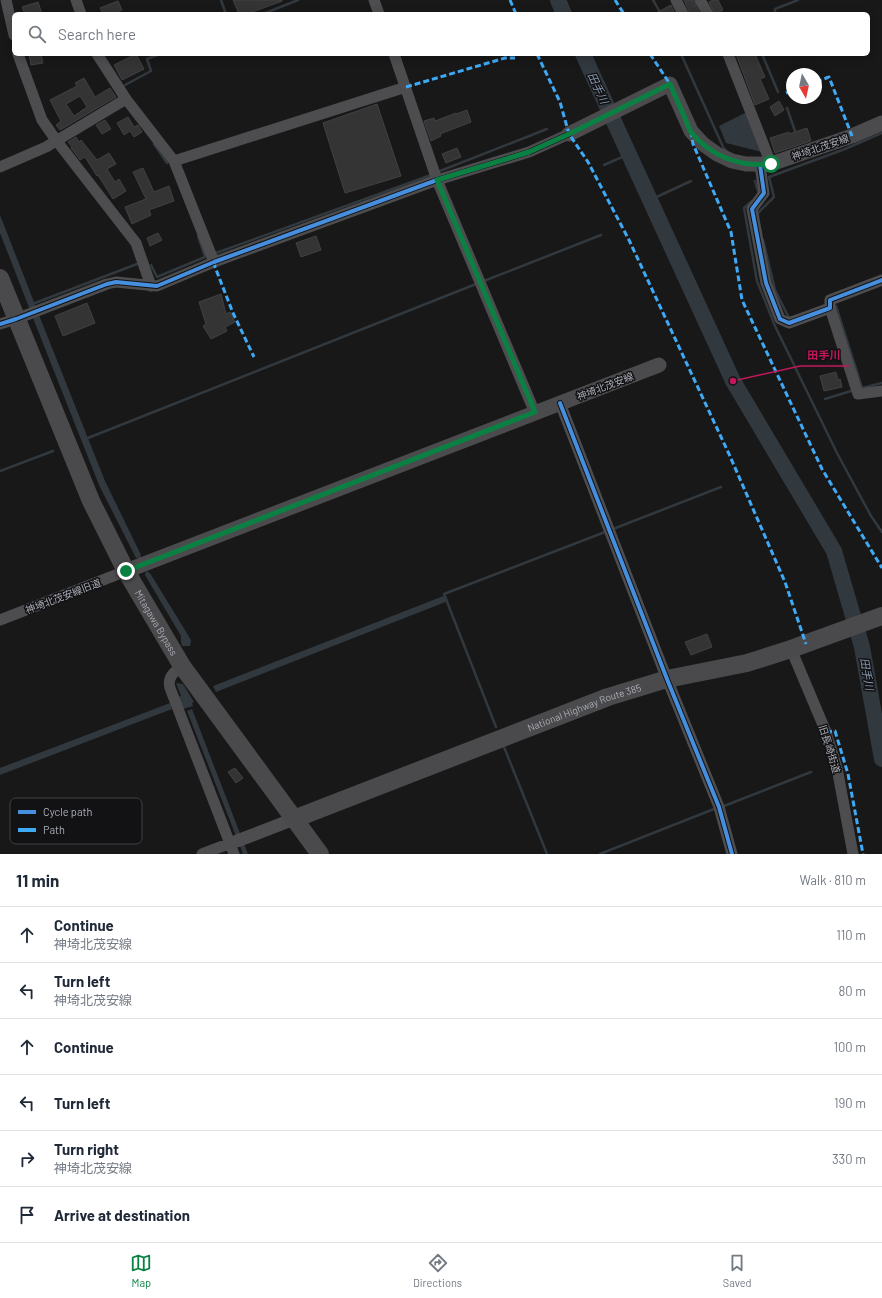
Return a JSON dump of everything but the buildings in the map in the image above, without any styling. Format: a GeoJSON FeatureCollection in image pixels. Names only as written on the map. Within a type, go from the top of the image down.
{"type":"FeatureCollection","features":[{"type":"Feature","properties":{"kind":"highway","name":"Mitagawa Bypass"},"geometry":{"type":"LineString","coordinates":[[0,278],[8,322],[126,571],[182,666],[320,854]]}},
{"type":"Feature","properties":{"kind":"highway","name":"National Highway Route 385"},"geometry":{"type":"LineString","coordinates":[[294,819],[608,697],[667,679],[747,662],[799,646],[882,616]]}},
{"type":"Feature","properties":{"kind":"main road","name":"神埼北茂安線"},"geometry":{"type":"LineString","coordinates":[[572,133],[670,84],[691,132],[703,144],[717,154],[732,161],[746,164],[766,165],[852,136],[882,123]]}},
{"type":"Feature","properties":{"kind":"main road","name":"神埼北茂安線"},"geometry":{"type":"LineString","coordinates":[[126,571],[659,365]]}},
{"type":"Feature","properties":{"kind":"street"},"geometry":{"type":"LineString","coordinates":[[6,0],[12,26]]}},
{"type":"Feature","properties":{"kind":"street"},"geometry":{"type":"LineString","coordinates":[[76,0],[80,12]]}},
{"type":"Feature","properties":{"kind":"street"},"geometry":{"type":"LineString","coordinates":[[374,0],[378,12]]}},
{"type":"Feature","properties":{"kind":"street"},"geometry":{"type":"LineString","coordinates":[[676,0],[682,12]]}},
{"type":"Feature","properties":{"kind":"street"},"geometry":{"type":"LineString","coordinates":[[700,0],[707,12]]}},
{"type":"Feature","properties":{"kind":"street"},"geometry":{"type":"LineString","coordinates":[[19,56],[42,120],[136,243],[151,286]]}},
{"type":"Feature","properties":{"kind":"street"},"geometry":{"type":"LineString","coordinates":[[99,56],[126,99],[174,162],[214,262]]}},
{"type":"Feature","properties":{"kind":"street"},"geometry":{"type":"LineString","coordinates":[[395,56],[437,180],[535,412]]}},
{"type":"Feature","properties":{"kind":"street"},"geometry":{"type":"LineString","coordinates":[[729,56],[766,165],[764,193],[752,209],[766,283],[780,319],[789,323],[830,308]]}},
{"type":"Feature","properties":{"kind":"street"},"geometry":{"type":"LineString","coordinates":[[174,162],[406,87]]}},
{"type":"Feature","properties":{"kind":"street"},"geometry":{"type":"LineString","coordinates":[[0,167],[46,147],[126,99]]}},
{"type":"Feature","properties":{"kind":"street"},"geometry":{"type":"LineString","coordinates":[[8,322],[107,284],[116,282],[157,286],[214,262],[437,180],[529,152],[572,133]]}},
{"type":"Feature","properties":{"kind":"street"},"geometry":{"type":"LineString","coordinates":[[882,280],[830,300],[830,308],[858,394],[882,391]]}},
{"type":"Feature","properties":{"kind":"street"},"geometry":{"type":"LineString","coordinates":[[560,403],[667,679],[719,807],[732,854]]}},
{"type":"Feature","properties":{"kind":"street","name":"神埼北茂安線旧道"},"geometry":{"type":"LineString","coordinates":[[0,620],[126,571]]}},
{"type":"Feature","properties":{"kind":"street","name":"旧長崎街道"},"geometry":{"type":"LineString","coordinates":[[799,646],[837,768],[852,854]]}},
{"type":"Feature","properties":{"kind":"street"},"geometry":{"type":"LineString","coordinates":[[182,666],[174,671],[168,684],[237,841],[234,854]]}},
{"type":"Feature","properties":{"kind":"street"},"geometry":{"type":"LineString","coordinates":[[202,854],[294,819]]}},
{"type":"Feature","properties":{"kind":"shaded area"},"geometry":{"type":"Polygon","coordinates":[[[747,112],[762,152],[726,143],[719,126],[747,112]]]}},
{"type":"Feature","properties":{"kind":"shaded area"},"geometry":{"type":"Polygon","coordinates":[[[0,215],[36,307],[30,310],[0,233],[0,215]]]}},
{"type":"Feature","properties":{"kind":"shaded area"},"geometry":{"type":"Polygon","coordinates":[[[39,315],[105,481],[141,555],[140,558],[136,558],[99,485],[33,318],[39,315]]]}},
{"type":"Feature","properties":{"kind":"shaded area"},"geometry":{"type":"Polygon","coordinates":[[[146,571],[150,573],[191,640],[190,646],[182,646],[181,636],[145,575],[146,571]]]}},
{"type":"Feature","properties":{"kind":"shaded area"},"geometry":{"type":"Polygon","coordinates":[[[446,595],[448,601],[216,692],[213,686],[446,595]]]}},
{"type":"Feature","properties":{"kind":"shaded area"},"geometry":{"type":"Polygon","coordinates":[[[176,683],[183,684],[194,702],[192,703],[193,706],[183,709],[178,697],[181,696],[176,683]]]}},
{"type":"Feature","properties":{"kind":"shaded area"},"geometry":{"type":"Polygon","coordinates":[[[170,703],[172,709],[0,775],[0,768],[170,703]]]}},
{"type":"Feature","properties":{"kind":"shaded area"},"geometry":{"type":"Polygon","coordinates":[[[192,709],[248,854],[243,854],[187,711],[192,709]]]}},
{"type":"Feature","properties":{"kind":"waterway"},"geometry":{"type":"LineString","coordinates":[[221,0],[225,12]]}},
{"type":"Feature","properties":{"kind":"waterway"},"geometry":{"type":"LineString","coordinates":[[268,12],[298,0]]}},
{"type":"Feature","properties":{"kind":"waterway","name":"田手川"},"geometry":{"type":"LineString","coordinates":[[558,0],[563,12]]}},
{"type":"Feature","properties":{"kind":"waterway"},"geometry":{"type":"LineString","coordinates":[[653,0],[660,12]]}},
{"type":"Feature","properties":{"kind":"waterway"},"geometry":{"type":"LineString","coordinates":[[775,12],[775,9],[798,0]]}},
{"type":"Feature","properties":{"kind":"waterway"},"geometry":{"type":"LineString","coordinates":[[125,85],[151,71],[147,59],[155,56]]}},
{"type":"Feature","properties":{"kind":"waterway","name":"田手川"},"geometry":{"type":"LineString","coordinates":[[584,56],[733,381],[834,551],[862,647],[882,759]]}},
{"type":"Feature","properties":{"kind":"waterway"},"geometry":{"type":"LineString","coordinates":[[682,56],[724,149],[726,150]]}},
{"type":"Feature","properties":{"kind":"waterway"},"geometry":{"type":"LineString","coordinates":[[763,56],[778,92]]}},
{"type":"Feature","properties":{"kind":"waterway"},"geometry":{"type":"LineString","coordinates":[[787,108],[795,131]]}},
{"type":"Feature","properties":{"kind":"waterway"},"geometry":{"type":"LineString","coordinates":[[440,171],[547,129]]}},
{"type":"Feature","properties":{"kind":"waterway"},"geometry":{"type":"LineString","coordinates":[[758,216],[757,214],[774,197],[769,177],[845,149],[882,133]]}},
{"type":"Feature","properties":{"kind":"waterway"},"geometry":{"type":"LineString","coordinates":[[154,144],[167,163]]}},
{"type":"Feature","properties":{"kind":"waterway"},"geometry":{"type":"LineString","coordinates":[[604,165],[629,154]]}},
{"type":"Feature","properties":{"kind":"waterway"},"geometry":{"type":"LineString","coordinates":[[216,253],[431,175]]}},
{"type":"Feature","properties":{"kind":"waterway"},"geometry":{"type":"LineString","coordinates":[[650,200],[691,181]]}},
{"type":"Feature","properties":{"kind":"waterway"},"geometry":{"type":"LineString","coordinates":[[755,181],[759,195]]}},
{"type":"Feature","properties":{"kind":"waterway"},"geometry":{"type":"LineString","coordinates":[[752,201],[744,208],[757,281],[775,326],[837,453],[871,516],[882,532]]}},
{"type":"Feature","properties":{"kind":"waterway"},"geometry":{"type":"LineString","coordinates":[[484,281],[601,235]]}},
{"type":"Feature","properties":{"kind":"waterway"},"geometry":{"type":"LineString","coordinates":[[151,265],[157,277],[205,257],[198,236]]}},
{"type":"Feature","properties":{"kind":"waterway"},"geometry":{"type":"LineString","coordinates":[[763,240],[775,290],[789,318],[792,317]]}},
{"type":"Feature","properties":{"kind":"waterway"},"geometry":{"type":"LineString","coordinates":[[35,303],[137,264]]}},
{"type":"Feature","properties":{"kind":"waterway"},"geometry":{"type":"LineString","coordinates":[[88,438],[476,284]]}},
{"type":"Feature","properties":{"kind":"waterway"},"geometry":{"type":"LineString","coordinates":[[836,306],[862,388],[882,383]]}},
{"type":"Feature","properties":{"kind":"waterway"},"geometry":{"type":"LineString","coordinates":[[825,399],[851,391]]}},
{"type":"Feature","properties":{"kind":"waterway"},"geometry":{"type":"LineString","coordinates":[[0,471],[53,451]]}},
{"type":"Feature","properties":{"kind":"waterway"},"geometry":{"type":"LineString","coordinates":[[613,529],[721,487]]}},
{"type":"Feature","properties":{"kind":"waterway"},"geometry":{"type":"LineString","coordinates":[[496,727],[444,594],[605,532]]}},
{"type":"Feature","properties":{"kind":"waterway"},"geometry":{"type":"LineString","coordinates":[[504,747],[547,854]]}},
{"type":"Feature","properties":{"kind":"waterway"},"geometry":{"type":"LineString","coordinates":[[724,806],[811,772]]}},
{"type":"Feature","properties":{"kind":"waterway"},"geometry":{"type":"LineString","coordinates":[[600,854],[714,809]]}},
{"type":"Feature","properties":{"kind":"marked path"},"geometry":{"type":"LineString","coordinates":[[510,0],[515,12]]}},
{"type":"Feature","properties":{"kind":"marked path"},"geometry":{"type":"LineString","coordinates":[[615,0],[623,12]]}},
{"type":"Feature","properties":{"kind":"marked path"},"geometry":{"type":"LineString","coordinates":[[538,56],[560,102],[569,134],[588,162],[629,240],[729,454],[785,582],[806,644]]}},
{"type":"Feature","properties":{"kind":"marked path"},"geometry":{"type":"LineString","coordinates":[[651,56],[670,84]]}},
{"type":"Feature","properties":{"kind":"marked path"},"geometry":{"type":"LineString","coordinates":[[406,87],[505,58],[515,58]]}},
{"type":"Feature","properties":{"kind":"marked path"},"geometry":{"type":"LineString","coordinates":[[822,80],[829,77],[852,136]]}},
{"type":"Feature","properties":{"kind":"marked path"},"geometry":{"type":"LineString","coordinates":[[691,131],[693,144],[731,232],[742,300],[822,469],[882,568]]}},
{"type":"Feature","properties":{"kind":"marked path"},"geometry":{"type":"LineString","coordinates":[[214,262],[233,313],[254,357]]}},
{"type":"Feature","properties":{"kind":"marked path"},"geometry":{"type":"LineString","coordinates":[[826,732],[835,731],[848,774],[863,854]]}},
{"type":"Feature","properties":{"kind":"cycle path"},"geometry":{"type":"LineString","coordinates":[[0,324],[107,284],[116,282],[157,286],[214,262],[437,180],[529,152],[569,134]]}},
{"type":"Feature","properties":{"kind":"cycle path"},"geometry":{"type":"LineString","coordinates":[[760,165],[764,193],[752,209],[766,283],[780,319],[789,323],[830,308],[830,300],[882,280]]}},
{"type":"Feature","properties":{"kind":"cycle path"},"geometry":{"type":"LineString","coordinates":[[560,403],[667,679],[719,807],[732,854]]}},
{"type":"Feature","properties":{"kind":"place","name":"田手川"},"geometry":{"type":"Point","coordinates":[733,381]}},
{"type":"Feature","properties":{"kind":"route"},"geometry":{"type":"LineString","coordinates":[[126,571],[535,412],[437,180],[529,152],[670,84],[691,132],[703,144],[717,154],[732,161],[746,164],[771,164]]}}]}
